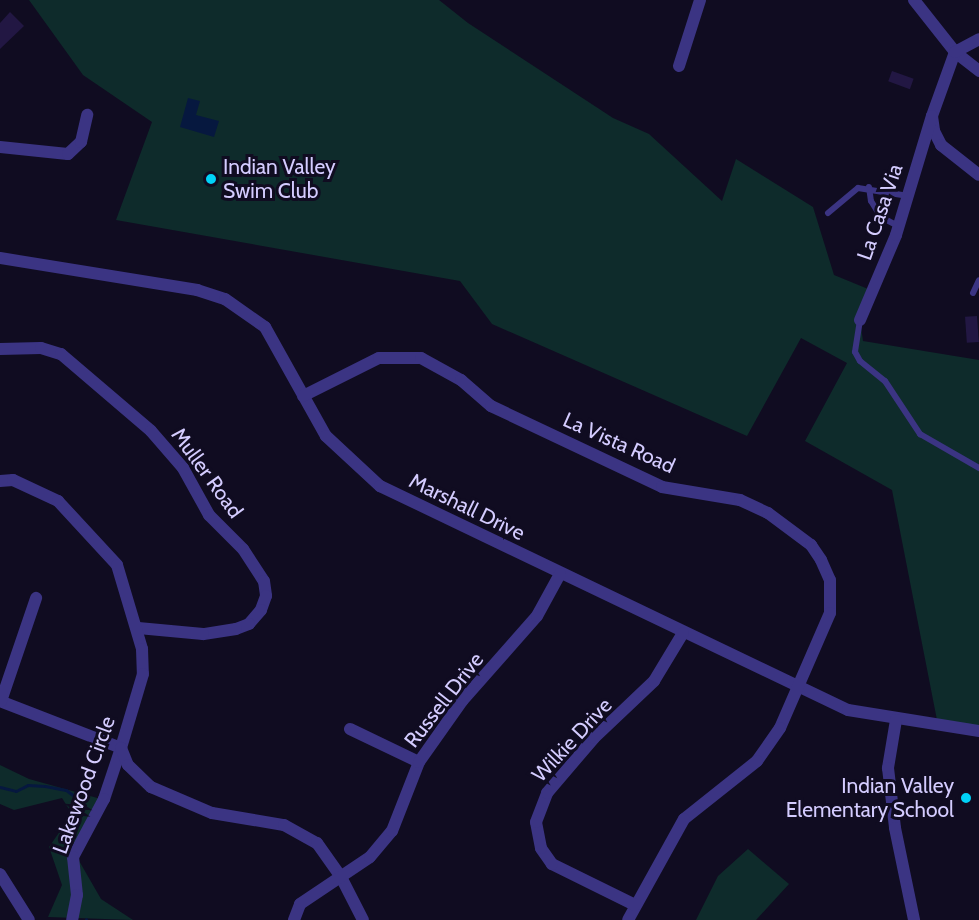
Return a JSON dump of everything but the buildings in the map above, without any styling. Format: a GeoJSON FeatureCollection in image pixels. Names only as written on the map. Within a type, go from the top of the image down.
{"type":"FeatureCollection","features":[{"type":"Feature","properties":{"kind":"street"},"geometry":{"type":"LineString","coordinates":[[679,66],[700,0]]}},
{"type":"Feature","properties":{"kind":"street"},"geometry":{"type":"LineString","coordinates":[[914,0],[955,52],[979,71]]}},
{"type":"Feature","properties":{"kind":"street"},"geometry":{"type":"LineString","coordinates":[[955,52],[979,39]]}},
{"type":"Feature","properties":{"kind":"street","name":"La Casa Via"},"geometry":{"type":"LineString","coordinates":[[860,320],[899,226],[932,116],[955,52]]}},
{"type":"Feature","properties":{"kind":"street"},"geometry":{"type":"LineString","coordinates":[[0,147],[68,154],[81,142],[87,115]]}},
{"type":"Feature","properties":{"kind":"street"},"geometry":{"type":"LineString","coordinates":[[932,116],[941,145],[979,175]]}},
{"type":"Feature","properties":{"kind":"street","name":"Marshall Drive"},"geometry":{"type":"LineString","coordinates":[[0,258],[197,290],[225,299],[256,318],[274,338],[326,436],[380,486],[799,689],[848,710],[896,720],[979,731]]}},
{"type":"Feature","properties":{"kind":"street","name":"Muller Road"},"geometry":{"type":"LineString","coordinates":[[0,349],[41,348],[61,354],[151,431],[183,468],[209,515],[243,549],[264,581],[266,596],[257,617],[236,629],[203,634],[138,628]]}},
{"type":"Feature","properties":{"kind":"street","name":"La Vista Road"},"geometry":{"type":"LineString","coordinates":[[303,396],[379,358],[421,358],[461,380],[491,406],[662,487],[740,500],[768,513],[811,545],[830,580],[830,613],[799,689],[758,761],[684,819],[628,920]]}},
{"type":"Feature","properties":{"kind":"street","name":"Lakewood Circle"},"geometry":{"type":"LineString","coordinates":[[0,481],[13,480],[58,501],[117,565],[138,628],[143,674],[104,799],[73,857],[77,895],[72,920]]}},
{"type":"Feature","properties":{"kind":"street","name":"Russell Drive"},"geometry":{"type":"LineString","coordinates":[[294,920],[300,904],[370,857],[392,831],[419,762],[462,701],[537,616],[560,574]]}},
{"type":"Feature","properties":{"kind":"street"},"geometry":{"type":"LineString","coordinates":[[36,598],[0,701],[121,748],[128,765],[152,787],[213,813],[284,825],[317,843],[341,877],[363,920]]}},
{"type":"Feature","properties":{"kind":"street","name":"Wilkie Drive"},"geometry":{"type":"LineString","coordinates":[[635,905],[552,864],[541,848],[536,822],[547,793],[594,738],[654,681],[683,633]]}},
{"type":"Feature","properties":{"kind":"street"},"geometry":{"type":"LineString","coordinates":[[896,720],[888,768],[895,828],[914,920]]}},
{"type":"Feature","properties":{"kind":"street"},"geometry":{"type":"LineString","coordinates":[[350,729],[419,762]]}},
{"type":"Feature","properties":{"kind":"street"},"geometry":{"type":"LineString","coordinates":[[0,874],[29,920]]}},
{"type":"Feature","properties":{"kind":"lane"},"geometry":{"type":"LineString","coordinates":[[869,188],[870,201],[881,217],[899,226]]}},
{"type":"Feature","properties":{"kind":"lane"},"geometry":{"type":"LineString","coordinates":[[828,213],[851,190],[869,188],[908,196]]}},
{"type":"Feature","properties":{"kind":"lane"},"geometry":{"type":"LineString","coordinates":[[973,294],[979,280]]}},
{"type":"Feature","properties":{"kind":"lane"},"geometry":{"type":"LineString","coordinates":[[860,320],[855,352],[860,361],[885,381],[920,434],[979,468]]}},
{"type":"Feature","properties":{"kind":"green space"},"geometry":{"type":"Polygon","coordinates":[[[29,0],[439,0],[468,23],[613,118],[649,134],[722,201],[736,159],[813,207],[834,275],[873,291],[860,320],[863,341],[979,360],[979,728],[937,720],[892,490],[805,441],[847,363],[801,338],[747,436],[492,324],[460,281],[116,220],[152,122],[83,75],[29,0]]]}},
{"type":"Feature","properties":{"kind":"green space"},"geometry":{"type":"Polygon","coordinates":[[[0,765],[29,779],[101,799],[78,859],[101,899],[133,920],[48,917],[62,885],[49,847],[72,814],[62,798],[14,810],[0,804],[0,765]]]}},
{"type":"Feature","properties":{"kind":"green space"},"geometry":{"type":"Polygon","coordinates":[[[748,849],[789,884],[756,920],[696,920],[718,876],[748,849]]]}},
{"type":"Feature","properties":{"kind":"water"},"geometry":{"type":"Polygon","coordinates":[[[188,98],[200,101],[196,115],[219,121],[214,137],[180,127],[188,98]]]}},
{"type":"Feature","properties":{"kind":"waterway"},"geometry":{"type":"LineString","coordinates":[[0,787],[16,791],[28,785],[45,786],[66,790],[78,799],[77,822],[68,853]]}},
{"type":"Feature","properties":{"kind":"place","name":"Indian Valley Swim Club"},"geometry":{"type":"Point","coordinates":[211,179]}},
{"type":"Feature","properties":{"kind":"place","name":"Indian Valley Elementary School"},"geometry":{"type":"Point","coordinates":[966,798]}}]}
